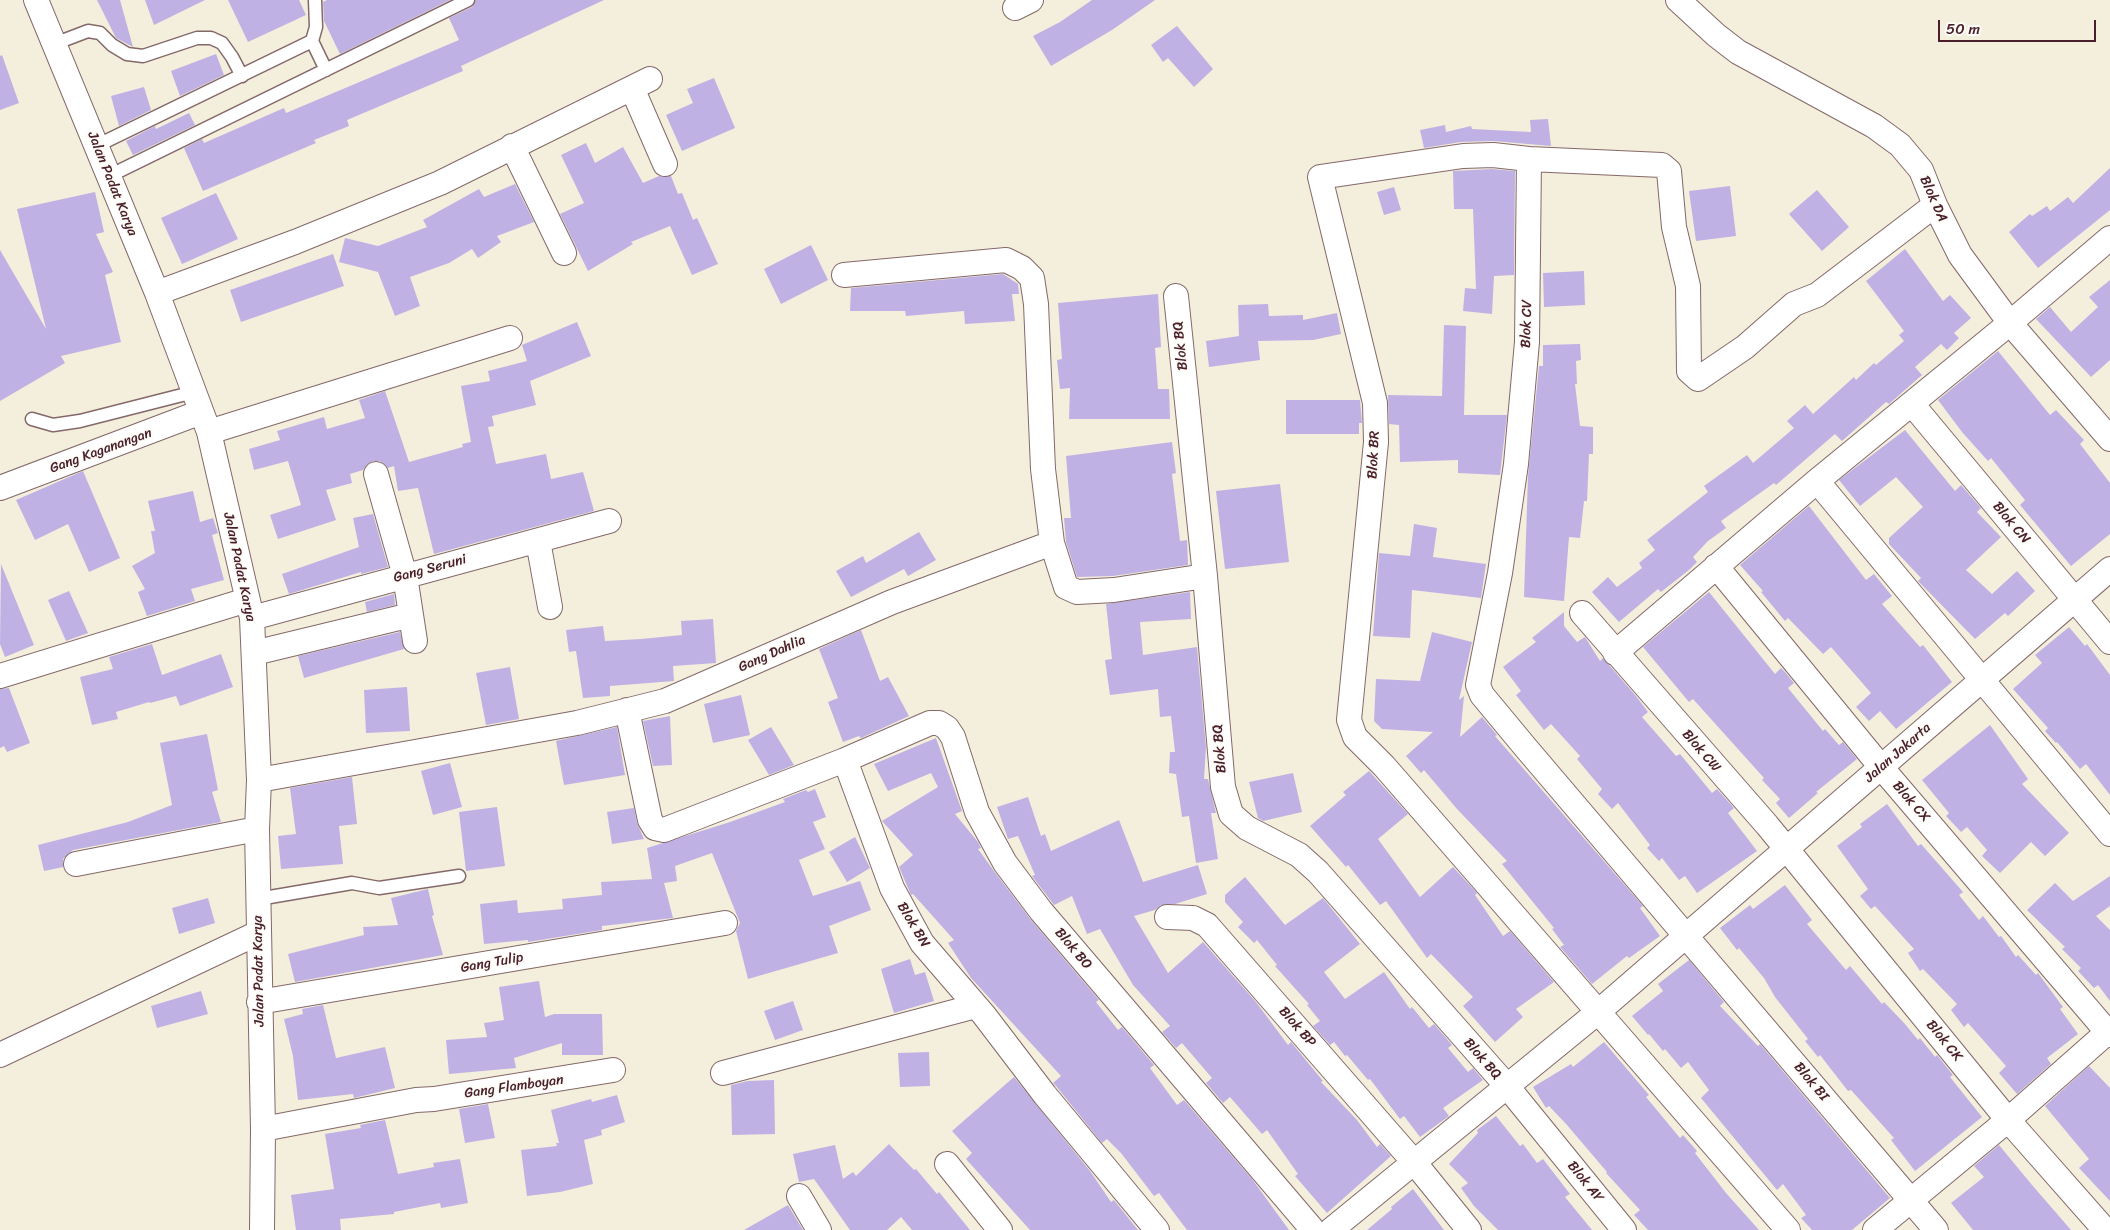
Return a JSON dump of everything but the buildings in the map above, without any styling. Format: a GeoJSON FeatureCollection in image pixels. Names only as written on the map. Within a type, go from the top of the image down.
{"type":"FeatureCollection","features":[{"type":"Feature","properties":{"kind":"street","name":"Jalan Padat Karya"},"geometry":{"type":"LineString","coordinates":[[36,0],[157,293],[201,412],[249,609],[254,654],[259,780],[256,828],[263,1129],[262,1230]]}},
{"type":"Feature","properties":{"kind":"street","name":"Blok DA"},"geometry":{"type":"LineString","coordinates":[[1678,0],[1716,35],[1738,52],[1874,126],[1900,145],[1921,170],[1934,205],[1960,255],[2010,324],[2110,439]]}},
{"type":"Feature","properties":{"kind":"street"},"geometry":{"type":"LineString","coordinates":[[157,293],[295,242],[440,183],[641,84],[665,164]]}},
{"type":"Feature","properties":{"kind":"street"},"geometry":{"type":"LineString","coordinates":[[512,146],[564,253]]}},
{"type":"Feature","properties":{"kind":"street","name":"Blok BR"},"geometry":{"type":"LineString","coordinates":[[1529,159],[1493,155],[1462,156],[1320,177],[1375,404],[1376,442],[1349,720],[1355,737],[1384,766],[1598,1012]]}},
{"type":"Feature","properties":{"kind":"street"},"geometry":{"type":"LineString","coordinates":[[1529,159],[1666,167],[1669,170],[1674,226],[1688,286],[1689,371],[1698,379],[1745,347],[1794,304],[1817,295],[1934,205]]}},
{"type":"Feature","properties":{"kind":"street","name":"Blok CV"},"geometry":{"type":"LineString","coordinates":[[1478,685],[1500,572],[1516,464],[1527,342],[1529,159]]}},
{"type":"Feature","properties":{"kind":"street"},"geometry":{"type":"LineString","coordinates":[[1615,653],[1817,481],[2010,324],[2110,238]]}},
{"type":"Feature","properties":{"kind":"street"},"geometry":{"type":"LineString","coordinates":[[844,276],[1006,260],[1022,268],[1032,278],[1036,304],[1043,469],[1052,543],[1066,587],[1070,591],[1114,590],[1205,576]]}},
{"type":"Feature","properties":{"kind":"street","name":"Blok BQ"},"geometry":{"type":"LineString","coordinates":[[1176,296],[1205,576],[1223,787],[1231,814],[1247,828],[1300,855],[1318,872],[1506,1085],[1546,1134]]}},
{"type":"Feature","properties":{"kind":"street","name":"Gang Kaganangan"},"geometry":{"type":"LineString","coordinates":[[0,488],[201,412],[510,338]]}},
{"type":"Feature","properties":{"kind":"street","name":"Blok CN"},"geometry":{"type":"LineString","coordinates":[[1912,404],[2110,642]]}},
{"type":"Feature","properties":{"kind":"street"},"geometry":{"type":"LineString","coordinates":[[376,474],[405,576],[415,641]]}},
{"type":"Feature","properties":{"kind":"street"},"geometry":{"type":"LineString","coordinates":[[1817,481],[2110,834]]}},
{"type":"Feature","properties":{"kind":"street","name":"Gang Seruni"},"geometry":{"type":"LineString","coordinates":[[0,676],[249,609],[405,576],[609,521]]}},
{"type":"Feature","properties":{"kind":"street"},"geometry":{"type":"LineString","coordinates":[[538,541],[550,607]]}},
{"type":"Feature","properties":{"kind":"street","name":"Gang Dahlia"},"geometry":{"type":"LineString","coordinates":[[259,780],[577,723],[665,701],[892,602],[1052,543]]}},
{"type":"Feature","properties":{"kind":"street","name":"Blok CX"},"geometry":{"type":"LineString","coordinates":[[1716,566],[1881,767],[2109,1032]]}},
{"type":"Feature","properties":{"kind":"street","name":"Jalan Jakarta"},"geometry":{"type":"LineString","coordinates":[[1331,1230],[1506,1085],[1598,1012],[2110,569]]}},
{"type":"Feature","properties":{"kind":"street","name":"Blok CW"},"geometry":{"type":"LineString","coordinates":[[1582,613],[1786,849]]}},
{"type":"Feature","properties":{"kind":"street"},"geometry":{"type":"LineString","coordinates":[[254,654],[411,615]]}},
{"type":"Feature","properties":{"kind":"street","name":"Blok BI"},"geometry":{"type":"LineString","coordinates":[[1478,685],[1482,695],[1936,1230]]}},
{"type":"Feature","properties":{"kind":"street"},"geometry":{"type":"LineString","coordinates":[[627,710],[650,820],[655,828],[672,829],[844,760]]}},
{"type":"Feature","properties":{"kind":"street","name":"Blok BO"},"geometry":{"type":"LineString","coordinates":[[844,760],[930,723],[939,722],[947,728],[953,737],[977,812],[1005,863],[1041,911],[1313,1230]]}},
{"type":"Feature","properties":{"kind":"street","name":"Blok BN"},"geometry":{"type":"LineString","coordinates":[[844,760],[892,888],[922,943],[976,1006],[1045,1095],[1157,1230]]}},
{"type":"Feature","properties":{"kind":"street"},"geometry":{"type":"LineString","coordinates":[[76,864],[256,828]]}},
{"type":"Feature","properties":{"kind":"street","name":"Blok CK"},"geometry":{"type":"LineString","coordinates":[[1786,849],[2008,1120],[2105,1230]]}},
{"type":"Feature","properties":{"kind":"street","name":"Blok BP"},"geometry":{"type":"LineString","coordinates":[[1167,917],[1193,918],[1207,925],[1414,1162],[1469,1230]]}},
{"type":"Feature","properties":{"kind":"street","name":"Gang Tulip"},"geometry":{"type":"LineString","coordinates":[[259,1002],[725,923]]}},
{"type":"Feature","properties":{"kind":"street"},"geometry":{"type":"LineString","coordinates":[[0,1055],[258,933]]}},
{"type":"Feature","properties":{"kind":"street"},"geometry":{"type":"LineString","coordinates":[[723,1073],[976,1006]]}},
{"type":"Feature","properties":{"kind":"street"},"geometry":{"type":"LineString","coordinates":[[1598,1012],[1788,1230]]}},
{"type":"Feature","properties":{"kind":"street"},"geometry":{"type":"LineString","coordinates":[[1875,1230],[2008,1120],[2109,1032]]}},
{"type":"Feature","properties":{"kind":"street","name":"Gang Flamboyan"},"geometry":{"type":"LineString","coordinates":[[263,1129],[416,1100],[472,1093],[613,1070]]}},
{"type":"Feature","properties":{"kind":"street","name":"Blok AY"},"geometry":{"type":"LineString","coordinates":[[1546,1134],[1624,1230]]}},
{"type":"Feature","properties":{"kind":"street"},"geometry":{"type":"LineString","coordinates":[[947,1164],[1000,1230]]}},
{"type":"Feature","properties":{"kind":"street"},"geometry":{"type":"LineString","coordinates":[[799,1196],[819,1230]]}},
{"type":"Feature","properties":{"kind":"lane"},"geometry":{"type":"LineString","coordinates":[[315,0],[316,27],[312,41],[326,70]]}},
{"type":"Feature","properties":{"kind":"lane"},"geometry":{"type":"LineString","coordinates":[[108,176],[468,0]]}},
{"type":"Feature","properties":{"kind":"lane"},"geometry":{"type":"LineString","coordinates":[[54,44],[88,31],[100,33],[112,45],[127,54],[142,56],[197,38],[211,38],[222,43],[242,76]]}},
{"type":"Feature","properties":{"kind":"lane"},"geometry":{"type":"LineString","coordinates":[[96,146],[312,41]]}},
{"type":"Feature","properties":{"kind":"lane"},"geometry":{"type":"LineString","coordinates":[[32,419],[54,424],[201,412]]}},
{"type":"Feature","properties":{"kind":"lane"},"geometry":{"type":"LineString","coordinates":[[258,899],[352,883],[385,888],[459,876]]}}]}
